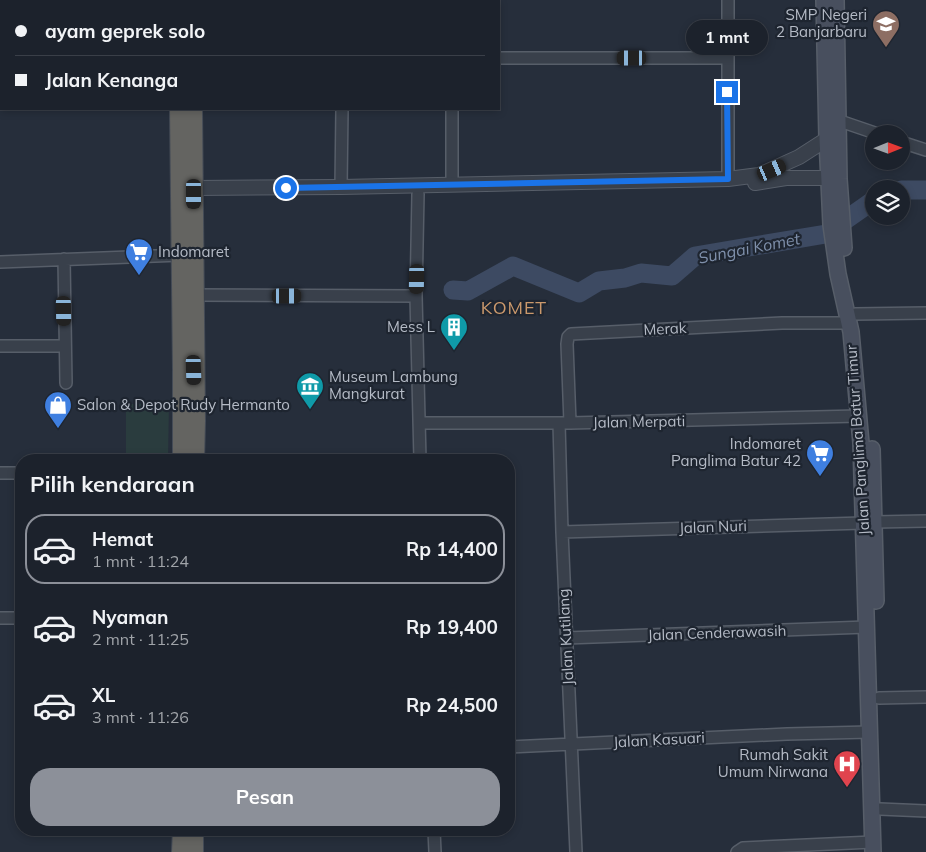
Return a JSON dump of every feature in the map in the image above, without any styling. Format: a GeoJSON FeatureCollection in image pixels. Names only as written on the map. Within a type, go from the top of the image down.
{"type":"FeatureCollection","features":[{"type":"Feature","properties":{"kind":"highway"},"geometry":{"type":"LineString","coordinates":[[179,110],[181,256],[188,371],[188,438],[184,454]]}},
{"type":"Feature","properties":{"kind":"highway"},"geometry":{"type":"LineString","coordinates":[[188,371],[194,295],[194,110]]}},
{"type":"Feature","properties":{"kind":"highway"},"geometry":{"type":"LineString","coordinates":[[188,438],[193,454]]}},
{"type":"Feature","properties":{"kind":"highway"},"geometry":{"type":"LineString","coordinates":[[182,836],[182,852]]}},
{"type":"Feature","properties":{"kind":"highway"},"geometry":{"type":"LineString","coordinates":[[194,836],[194,852]]}},
{"type":"Feature","properties":{"kind":"main road","name":"Jalan Panglima Batur Timur"},"geometry":{"type":"LineString","coordinates":[[824,0],[831,225],[838,274],[852,318],[865,375],[871,442],[869,523],[871,594],[879,698],[880,809],[876,849]]}},
{"type":"Feature","properties":{"kind":"main road","name":"Jalan Panglima Batur Timur"},"geometry":{"type":"LineString","coordinates":[[836,0],[841,217],[852,318],[869,523]]}},
{"type":"Feature","properties":{"kind":"main road","name":"Jalan Panglima Batur Timur"},"geometry":{"type":"LineString","coordinates":[[871,594],[867,627],[876,849]]}},
{"type":"Feature","properties":{"kind":"street"},"geometry":{"type":"LineString","coordinates":[[0,0],[0,6]]}},
{"type":"Feature","properties":{"kind":"street"},"geometry":{"type":"LineString","coordinates":[[728,0],[728,179]]}},
{"type":"Feature","properties":{"kind":"street"},"geometry":{"type":"LineString","coordinates":[[500,58],[727,58]]}},
{"type":"Feature","properties":{"kind":"street"},"geometry":{"type":"LineString","coordinates":[[341,187],[342,110]]}},
{"type":"Feature","properties":{"kind":"street"},"geometry":{"type":"LineString","coordinates":[[452,110],[452,185]]}},
{"type":"Feature","properties":{"kind":"street"},"geometry":{"type":"LineString","coordinates":[[838,120],[865,129]]}},
{"type":"Feature","properties":{"kind":"street"},"geometry":{"type":"LineString","coordinates":[[194,191],[268,192],[341,196],[728,179],[759,175],[784,164],[827,139]]}},
{"type":"Feature","properties":{"kind":"street"},"geometry":{"type":"LineString","coordinates":[[910,145],[926,150]]}},
{"type":"Feature","properties":{"kind":"street"},"geometry":{"type":"LineString","coordinates":[[268,192],[341,187],[452,185],[728,187],[786,178],[829,178]]}},
{"type":"Feature","properties":{"kind":"street"},"geometry":{"type":"LineString","coordinates":[[418,194],[416,296],[420,454]]}},
{"type":"Feature","properties":{"kind":"street"},"geometry":{"type":"LineString","coordinates":[[0,262],[181,256]]}},
{"type":"Feature","properties":{"kind":"street"},"geometry":{"type":"LineString","coordinates":[[64,259],[66,383]]}},
{"type":"Feature","properties":{"kind":"street"},"geometry":{"type":"LineString","coordinates":[[194,295],[416,296]]}},
{"type":"Feature","properties":{"kind":"street"},"geometry":{"type":"LineString","coordinates":[[852,318],[926,313]]}},
{"type":"Feature","properties":{"kind":"street","name":"Merak"},"geometry":{"type":"LineString","coordinates":[[564,423],[567,344],[568,337],[571,334],[852,318]]}},
{"type":"Feature","properties":{"kind":"street"},"geometry":{"type":"LineString","coordinates":[[0,346],[65,346]]}},
{"type":"Feature","properties":{"kind":"street","name":"Jalan Merpati"},"geometry":{"type":"LineString","coordinates":[[419,424],[564,423],[859,416]]}},
{"type":"Feature","properties":{"kind":"street","name":"Jalan Kutilang"},"geometry":{"type":"LineString","coordinates":[[564,423],[562,532],[576,852]]}},
{"type":"Feature","properties":{"kind":"street"},"geometry":{"type":"LineString","coordinates":[[0,473],[15,473]]}},
{"type":"Feature","properties":{"kind":"street","name":"Jalan Nuri"},"geometry":{"type":"LineString","coordinates":[[562,532],[926,521]]}},
{"type":"Feature","properties":{"kind":"street"},"geometry":{"type":"LineString","coordinates":[[0,618],[15,618]]}},
{"type":"Feature","properties":{"kind":"street","name":"Jalan Cenderawasih"},"geometry":{"type":"LineString","coordinates":[[566,638],[867,627]]}},
{"type":"Feature","properties":{"kind":"street"},"geometry":{"type":"LineString","coordinates":[[879,698],[926,697]]}},
{"type":"Feature","properties":{"kind":"street","name":"Jalan Kasuari"},"geometry":{"type":"LineString","coordinates":[[515,747],[870,732]]}},
{"type":"Feature","properties":{"kind":"street"},"geometry":{"type":"LineString","coordinates":[[880,809],[926,811]]}},
{"type":"Feature","properties":{"kind":"street"},"geometry":{"type":"LineString","coordinates":[[434,836],[435,852]]}},
{"type":"Feature","properties":{"kind":"street"},"geometry":{"type":"LineString","coordinates":[[737,852],[744,848],[762,850],[876,849]]}},
{"type":"Feature","properties":{"kind":"shaded area"},"geometry":{"type":"Polygon","coordinates":[[[126,404],[169,404],[168,454],[126,454],[126,404]]]}},
{"type":"Feature","properties":{"kind":"waterway","name":"Sungai Komet"},"geometry":{"type":"LineString","coordinates":[[910,190],[926,190]]}},
{"type":"Feature","properties":{"kind":"waterway","name":"Sungai Komet"},"geometry":{"type":"LineString","coordinates":[[844,221],[865,206]]}},
{"type":"Feature","properties":{"kind":"waterway","name":"Sungai Komet"},"geometry":{"type":"LineString","coordinates":[[453,290],[468,291],[513,266],[579,293],[599,281],[625,278],[641,273],[672,276],[695,256],[826,234]]}},
{"type":"Feature","properties":{"kind":"place","name":"SMP Negeri 2 Banjarbaru"},"geometry":{"type":"Point","coordinates":[886,48]}},
{"type":"Feature","properties":{"kind":"place","name":"Indomaret"},"geometry":{"type":"Point","coordinates":[139,276]}},
{"type":"Feature","properties":{"kind":"place","name":"Mess L"},"geometry":{"type":"Point","coordinates":[454,351]}},
{"type":"Feature","properties":{"kind":"place","name":"Museum Lambung Mangkurat"},"geometry":{"type":"Point","coordinates":[310,410]}},
{"type":"Feature","properties":{"kind":"place","name":"Salon & Depot Rudy Hermanto"},"geometry":{"type":"Point","coordinates":[58,429]}},
{"type":"Feature","properties":{"kind":"place","name":"Indomaret Panglima Batur 42"},"geometry":{"type":"Point","coordinates":[820,477]}},
{"type":"Feature","properties":{"kind":"place","name":"Rumah Sakit Umum Nirwana"},"geometry":{"type":"Point","coordinates":[847,788]}},
{"type":"Feature","properties":{"kind":"district","name":"KOMET"},"geometry":{"type":"Point","coordinates":[514,308]}},
{"type":"Feature","properties":{"kind":"route"},"geometry":{"type":"LineString","coordinates":[[286,188],[728,179],[727,92]]}}]}
